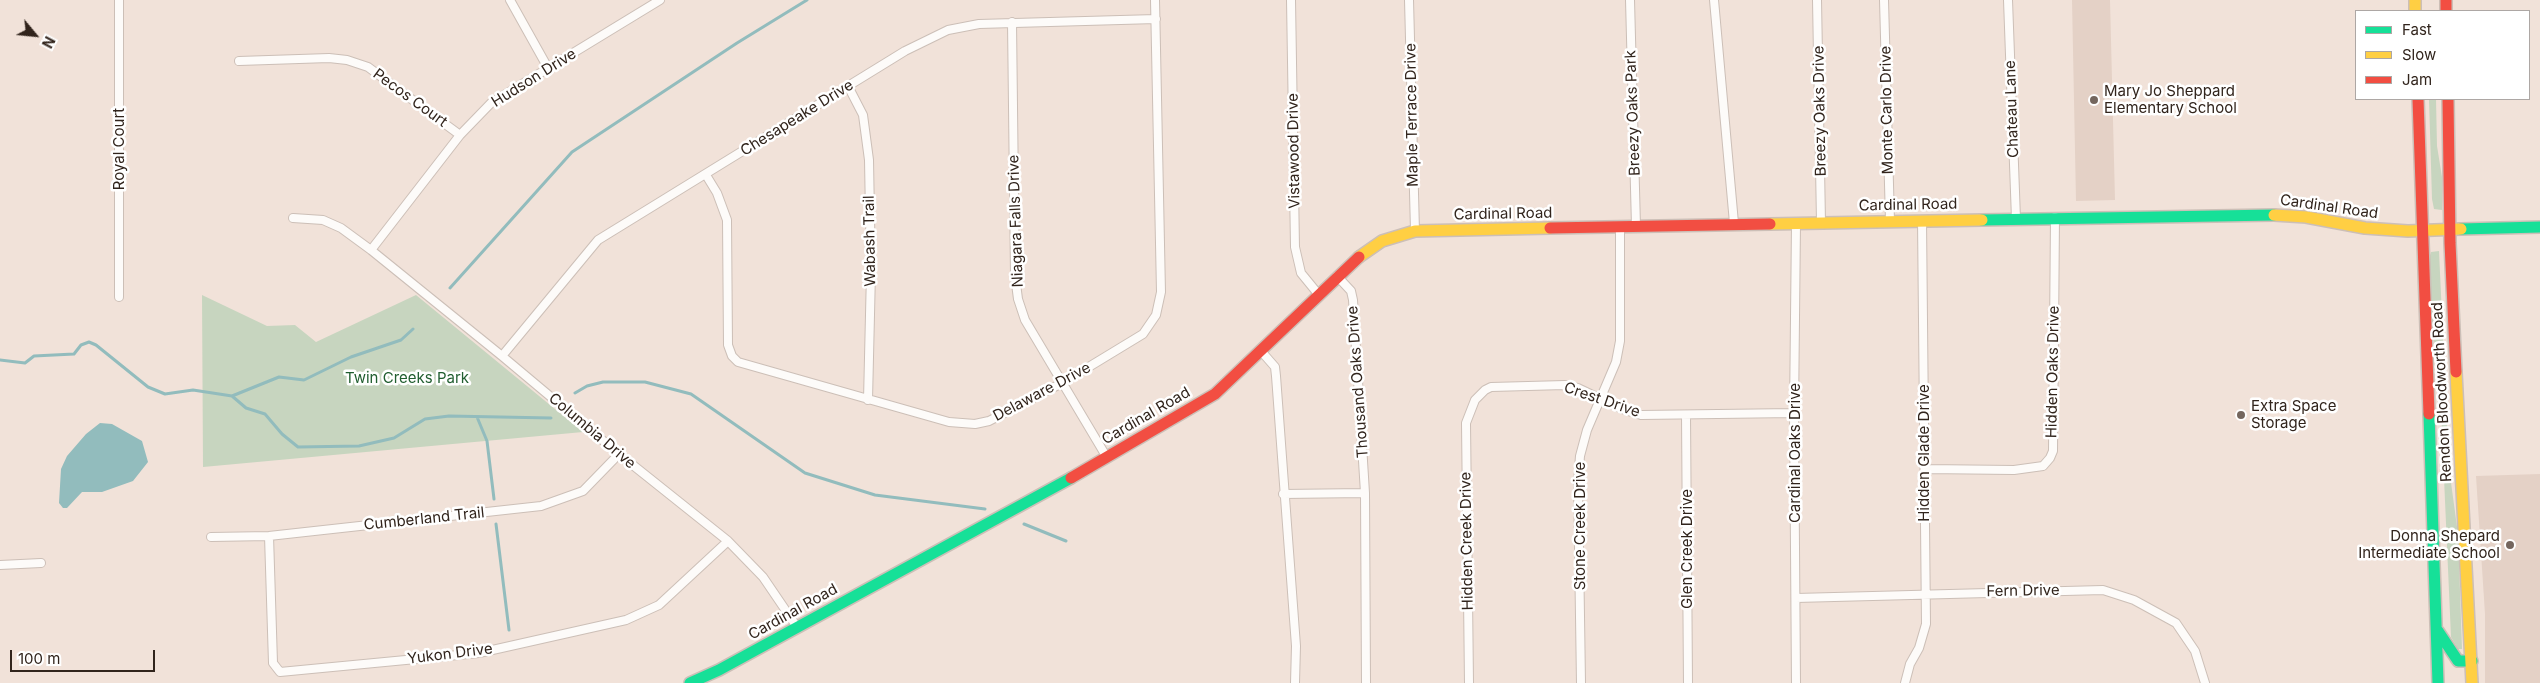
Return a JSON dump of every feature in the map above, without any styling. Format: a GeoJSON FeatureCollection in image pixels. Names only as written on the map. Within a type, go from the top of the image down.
{"type":"FeatureCollection","features":[{"type":"Feature","properties":{"kind":"street","name":"Royal Court"},"geometry":{"type":"LineString","coordinates":[[119,0],[119,297]]}},
{"type":"Feature","properties":{"kind":"street"},"geometry":{"type":"LineString","coordinates":[[510,0],[548,68]]}},
{"type":"Feature","properties":{"kind":"street","name":"Hudson Drive"},"geometry":{"type":"LineString","coordinates":[[371,250],[460,135],[491,104],[660,0]]}},
{"type":"Feature","properties":{"kind":"street","name":"Delaware Drive"},"geometry":{"type":"LineString","coordinates":[[706,175],[717,193],[727,220],[728,345],[732,356],[745,366],[950,422],[975,424],[1003,415],[1064,382],[1143,334],[1151,325],[1159,303],[1155,0]]}},
{"type":"Feature","properties":{"kind":"street","name":"Vistawood Drive"},"geometry":{"type":"LineString","coordinates":[[1291,0],[1295,247],[1302,273],[1318,295]]}},
{"type":"Feature","properties":{"kind":"street","name":"Maple Terrace Drive"},"geometry":{"type":"LineString","coordinates":[[1410,0],[1415,231]]}},
{"type":"Feature","properties":{"kind":"street","name":"Breezy Oaks Park"},"geometry":{"type":"LineString","coordinates":[[1630,0],[1636,226]]}},
{"type":"Feature","properties":{"kind":"street"},"geometry":{"type":"LineString","coordinates":[[1714,0],[1734,223]]}},
{"type":"Feature","properties":{"kind":"street","name":"Breezy Oaks Drive"},"geometry":{"type":"LineString","coordinates":[[1818,0],[1821,222]]}},
{"type":"Feature","properties":{"kind":"street","name":"Monte Carlo Drive"},"geometry":{"type":"LineString","coordinates":[[1884,0],[1890,221]]}},
{"type":"Feature","properties":{"kind":"street","name":"Chateau Lane"},"geometry":{"type":"LineString","coordinates":[[2008,0],[2016,219]]}},
{"type":"Feature","properties":{"kind":"street","name":"Chesapeake Drive"},"geometry":{"type":"LineString","coordinates":[[502,356],[598,240],[904,51],[948,30],[978,24],[1156,18]]}},
{"type":"Feature","properties":{"kind":"street","name":"Niagara Falls Drive"},"geometry":{"type":"LineString","coordinates":[[1012,22],[1015,276],[1018,299],[1025,320],[1064,382],[1106,456]]}},
{"type":"Feature","properties":{"kind":"street","name":"Pecos Court"},"geometry":{"type":"LineString","coordinates":[[239,61],[329,58],[347,60],[368,67],[460,135]]}},
{"type":"Feature","properties":{"kind":"street","name":"Wabash Trail"},"geometry":{"type":"LineString","coordinates":[[848,86],[863,115],[869,160],[871,272],[868,400]]}},
{"type":"Feature","properties":{"kind":"street","name":"Rendon Bloodworth Road"},"geometry":{"type":"LineString","coordinates":[[2418,100],[2438,683]]}},
{"type":"Feature","properties":{"kind":"street","name":"Rendon Bloodworth Road"},"geometry":{"type":"LineString","coordinates":[[2448,100],[2450,231],[2459,455],[2465,522],[2472,683]]}},
{"type":"Feature","properties":{"kind":"street","name":"Cardinal Road"},"geometry":{"type":"LineString","coordinates":[[690,683],[719,670],[1059,485],[1215,394],[1336,276],[1382,241],[1415,231],[1734,223],[2265,214],[2306,217],[2365,228],[2422,231],[2540,227]]}},
{"type":"Feature","properties":{"kind":"street","name":"Hidden Oaks Drive"},"geometry":{"type":"LineString","coordinates":[[1925,469],[2022,469],[2043,466],[2050,458],[2052,452],[2055,217]]}},
{"type":"Feature","properties":{"kind":"street","name":"Columbia Drive"},"geometry":{"type":"LineString","coordinates":[[293,218],[323,220],[340,228],[371,250],[502,356],[619,454],[728,541],[764,577],[798,627]]}},
{"type":"Feature","properties":{"kind":"street","name":"Hidden Glade Drive"},"geometry":{"type":"LineString","coordinates":[[1905,683],[1926,624],[1922,220]]}},
{"type":"Feature","properties":{"kind":"street","name":"Cardinal Oaks Drive"},"geometry":{"type":"LineString","coordinates":[[1796,223],[1794,413],[1796,683]]}},
{"type":"Feature","properties":{"kind":"street","name":"Stone Creek Drive"},"geometry":{"type":"LineString","coordinates":[[1581,683],[1580,465],[1587,430],[1616,362],[1620,341],[1620,227]]}},
{"type":"Feature","properties":{"kind":"street","name":"Thousand Oaks Drive"},"geometry":{"type":"LineString","coordinates":[[1336,276],[1351,291],[1353,300],[1364,494],[1366,683]]}},
{"type":"Feature","properties":{"kind":"street"},"geometry":{"type":"LineString","coordinates":[[1261,351],[1276,367],[1283,494],[1296,646],[1295,683]]}},
{"type":"Feature","properties":{"kind":"street","name":"Crest Drive"},"geometry":{"type":"LineString","coordinates":[[1475,400],[1492,387],[1551,384],[1578,388],[1641,416],[1794,413]]}},
{"type":"Feature","properties":{"kind":"street","name":"Hidden Creek Drive"},"geometry":{"type":"LineString","coordinates":[[1469,683],[1466,423],[1475,400]]}},
{"type":"Feature","properties":{"kind":"street","name":"Glen Creek Drive"},"geometry":{"type":"LineString","coordinates":[[1686,415],[1688,683]]}},
{"type":"Feature","properties":{"kind":"street","name":"Cumberland Trail"},"geometry":{"type":"LineString","coordinates":[[211,537],[269,536],[542,506],[583,491],[619,454]]}},
{"type":"Feature","properties":{"kind":"street"},"geometry":{"type":"LineString","coordinates":[[1283,494],[1364,494]]}},
{"type":"Feature","properties":{"kind":"street","name":"Yukon Drive"},"geometry":{"type":"LineString","coordinates":[[269,536],[273,663],[280,672],[479,652],[626,620],[659,605],[728,541]]}},
{"type":"Feature","properties":{"kind":"street"},"geometry":{"type":"LineString","coordinates":[[0,565],[40,563]]}},
{"type":"Feature","properties":{"kind":"street","name":"Fern Drive"},"geometry":{"type":"LineString","coordinates":[[1796,598],[2103,590],[2134,600],[2176,623],[2195,651],[2205,683]]}},
{"type":"Feature","properties":{"kind":"street"},"geometry":{"type":"LineString","coordinates":[[2436,627],[2448,649],[2458,661],[2472,661]]}},
{"type":"Feature","properties":{"kind":"shaded area","name":"Mary Jo Sheppard Elementary School"},"geometry":{"type":"Polygon","coordinates":[[[2072,0],[2110,0],[2115,200],[2076,201],[2072,0]]]}},
{"type":"Feature","properties":{"kind":"shaded area","name":"Donna Shepard Intermediate School"},"geometry":{"type":"Polygon","coordinates":[[[2540,474],[2540,683],[2485,683],[2485,614],[2476,476],[2540,474]]]}},
{"type":"Feature","properties":{"kind":"green space"},"geometry":{"type":"Polygon","coordinates":[[[2429,100],[2436,100],[2437,146],[2442,177],[2442,210],[2434,209],[2432,199],[2429,100]]]}},
{"type":"Feature","properties":{"kind":"green space"},"geometry":{"type":"Polygon","coordinates":[[[2439,251],[2449,468],[2458,534],[2462,649],[2458,649],[2451,637],[2440,387],[2432,326],[2429,259],[2431,252],[2439,251]]]}},
{"type":"Feature","properties":{"kind":"green space","name":"Twin Creeks Park"},"geometry":{"type":"Polygon","coordinates":[[[202,295],[267,326],[295,325],[316,342],[416,295],[583,432],[203,467],[202,295]]]}},
{"type":"Feature","properties":{"kind":"water"},"geometry":{"type":"Polygon","coordinates":[[[100,423],[112,424],[142,441],[148,462],[133,481],[102,492],[82,492],[67,508],[63,508],[59,503],[61,469],[67,456],[86,434],[100,423]]]}},
{"type":"Feature","properties":{"kind":"waterway"},"geometry":{"type":"LineString","coordinates":[[450,288],[572,152],[737,43],[807,0]]}},
{"type":"Feature","properties":{"kind":"waterway"},"geometry":{"type":"LineString","coordinates":[[232,396],[279,377],[304,380],[351,357],[401,340],[413,329]]}},
{"type":"Feature","properties":{"kind":"waterway"},"geometry":{"type":"LineString","coordinates":[[0,360],[25,363],[34,356],[74,354],[81,345],[89,342],[96,345],[148,387],[165,394],[193,390],[232,396],[246,408],[265,414],[282,434],[298,447],[359,446],[394,438],[425,419],[449,416],[551,418]]}},
{"type":"Feature","properties":{"kind":"waterway"},"geometry":{"type":"LineString","coordinates":[[575,393],[587,386],[603,382],[645,382],[691,394],[805,473],[875,495],[985,509]]}},
{"type":"Feature","properties":{"kind":"waterway"},"geometry":{"type":"LineString","coordinates":[[477,417],[487,441],[494,499]]}},
{"type":"Feature","properties":{"kind":"waterway"},"geometry":{"type":"LineString","coordinates":[[496,524],[509,630]]}},
{"type":"Feature","properties":{"kind":"waterway"},"geometry":{"type":"LineString","coordinates":[[1024,524],[1066,541]]}},
{"type":"Feature","properties":{"kind":"traffic: fast"},"geometry":{"type":"LineString","coordinates":[[1982,220],[2274,215]]}},
{"type":"Feature","properties":{"kind":"traffic: fast"},"geometry":{"type":"LineString","coordinates":[[2461,229],[2540,227]]}},
{"type":"Feature","properties":{"kind":"traffic: fast"},"geometry":{"type":"LineString","coordinates":[[2429,414],[2438,683]]}},
{"type":"Feature","properties":{"kind":"traffic: fast"},"geometry":{"type":"LineString","coordinates":[[690,683],[719,670],[1071,478]]}},
{"type":"Feature","properties":{"kind":"traffic: fast"},"geometry":{"type":"LineString","coordinates":[[2438,631],[2458,661],[2472,661]]}},
{"type":"Feature","properties":{"kind":"traffic: slow"},"geometry":{"type":"LineString","coordinates":[[2415,0],[2415,10]]}},
{"type":"Feature","properties":{"kind":"traffic: slow"},"geometry":{"type":"LineString","coordinates":[[2274,215],[2306,217],[2365,228],[2408,231],[2461,229]]}},
{"type":"Feature","properties":{"kind":"traffic: slow"},"geometry":{"type":"LineString","coordinates":[[1770,224],[1982,220]]}},
{"type":"Feature","properties":{"kind":"traffic: slow"},"geometry":{"type":"LineString","coordinates":[[1359,257],[1382,241],[1415,231],[1550,228]]}},
{"type":"Feature","properties":{"kind":"traffic: slow"},"geometry":{"type":"LineString","coordinates":[[2456,372],[2472,683]]}},
{"type":"Feature","properties":{"kind":"traffic: jam"},"geometry":{"type":"LineString","coordinates":[[2446,0],[2446,10]]}},
{"type":"Feature","properties":{"kind":"traffic: jam"},"geometry":{"type":"LineString","coordinates":[[2418,100],[2429,414]]}},
{"type":"Feature","properties":{"kind":"traffic: jam"},"geometry":{"type":"LineString","coordinates":[[2448,100],[2450,243],[2456,372]]}},
{"type":"Feature","properties":{"kind":"traffic: jam"},"geometry":{"type":"LineString","coordinates":[[1550,228],[1770,224]]}},
{"type":"Feature","properties":{"kind":"traffic: jam"},"geometry":{"type":"LineString","coordinates":[[1071,478],[1215,394],[1359,257]]}},
{"type":"Feature","properties":{"kind":"place","name":"Mary Jo Sheppard Elementary School"},"geometry":{"type":"Point","coordinates":[2094,100]}},
{"type":"Feature","properties":{"kind":"place","name":"Extra Space Storage"},"geometry":{"type":"Point","coordinates":[2241,415]}},
{"type":"Feature","properties":{"kind":"place","name":"Donna Shepard Intermediate School"},"geometry":{"type":"Point","coordinates":[2510,545]}}]}
